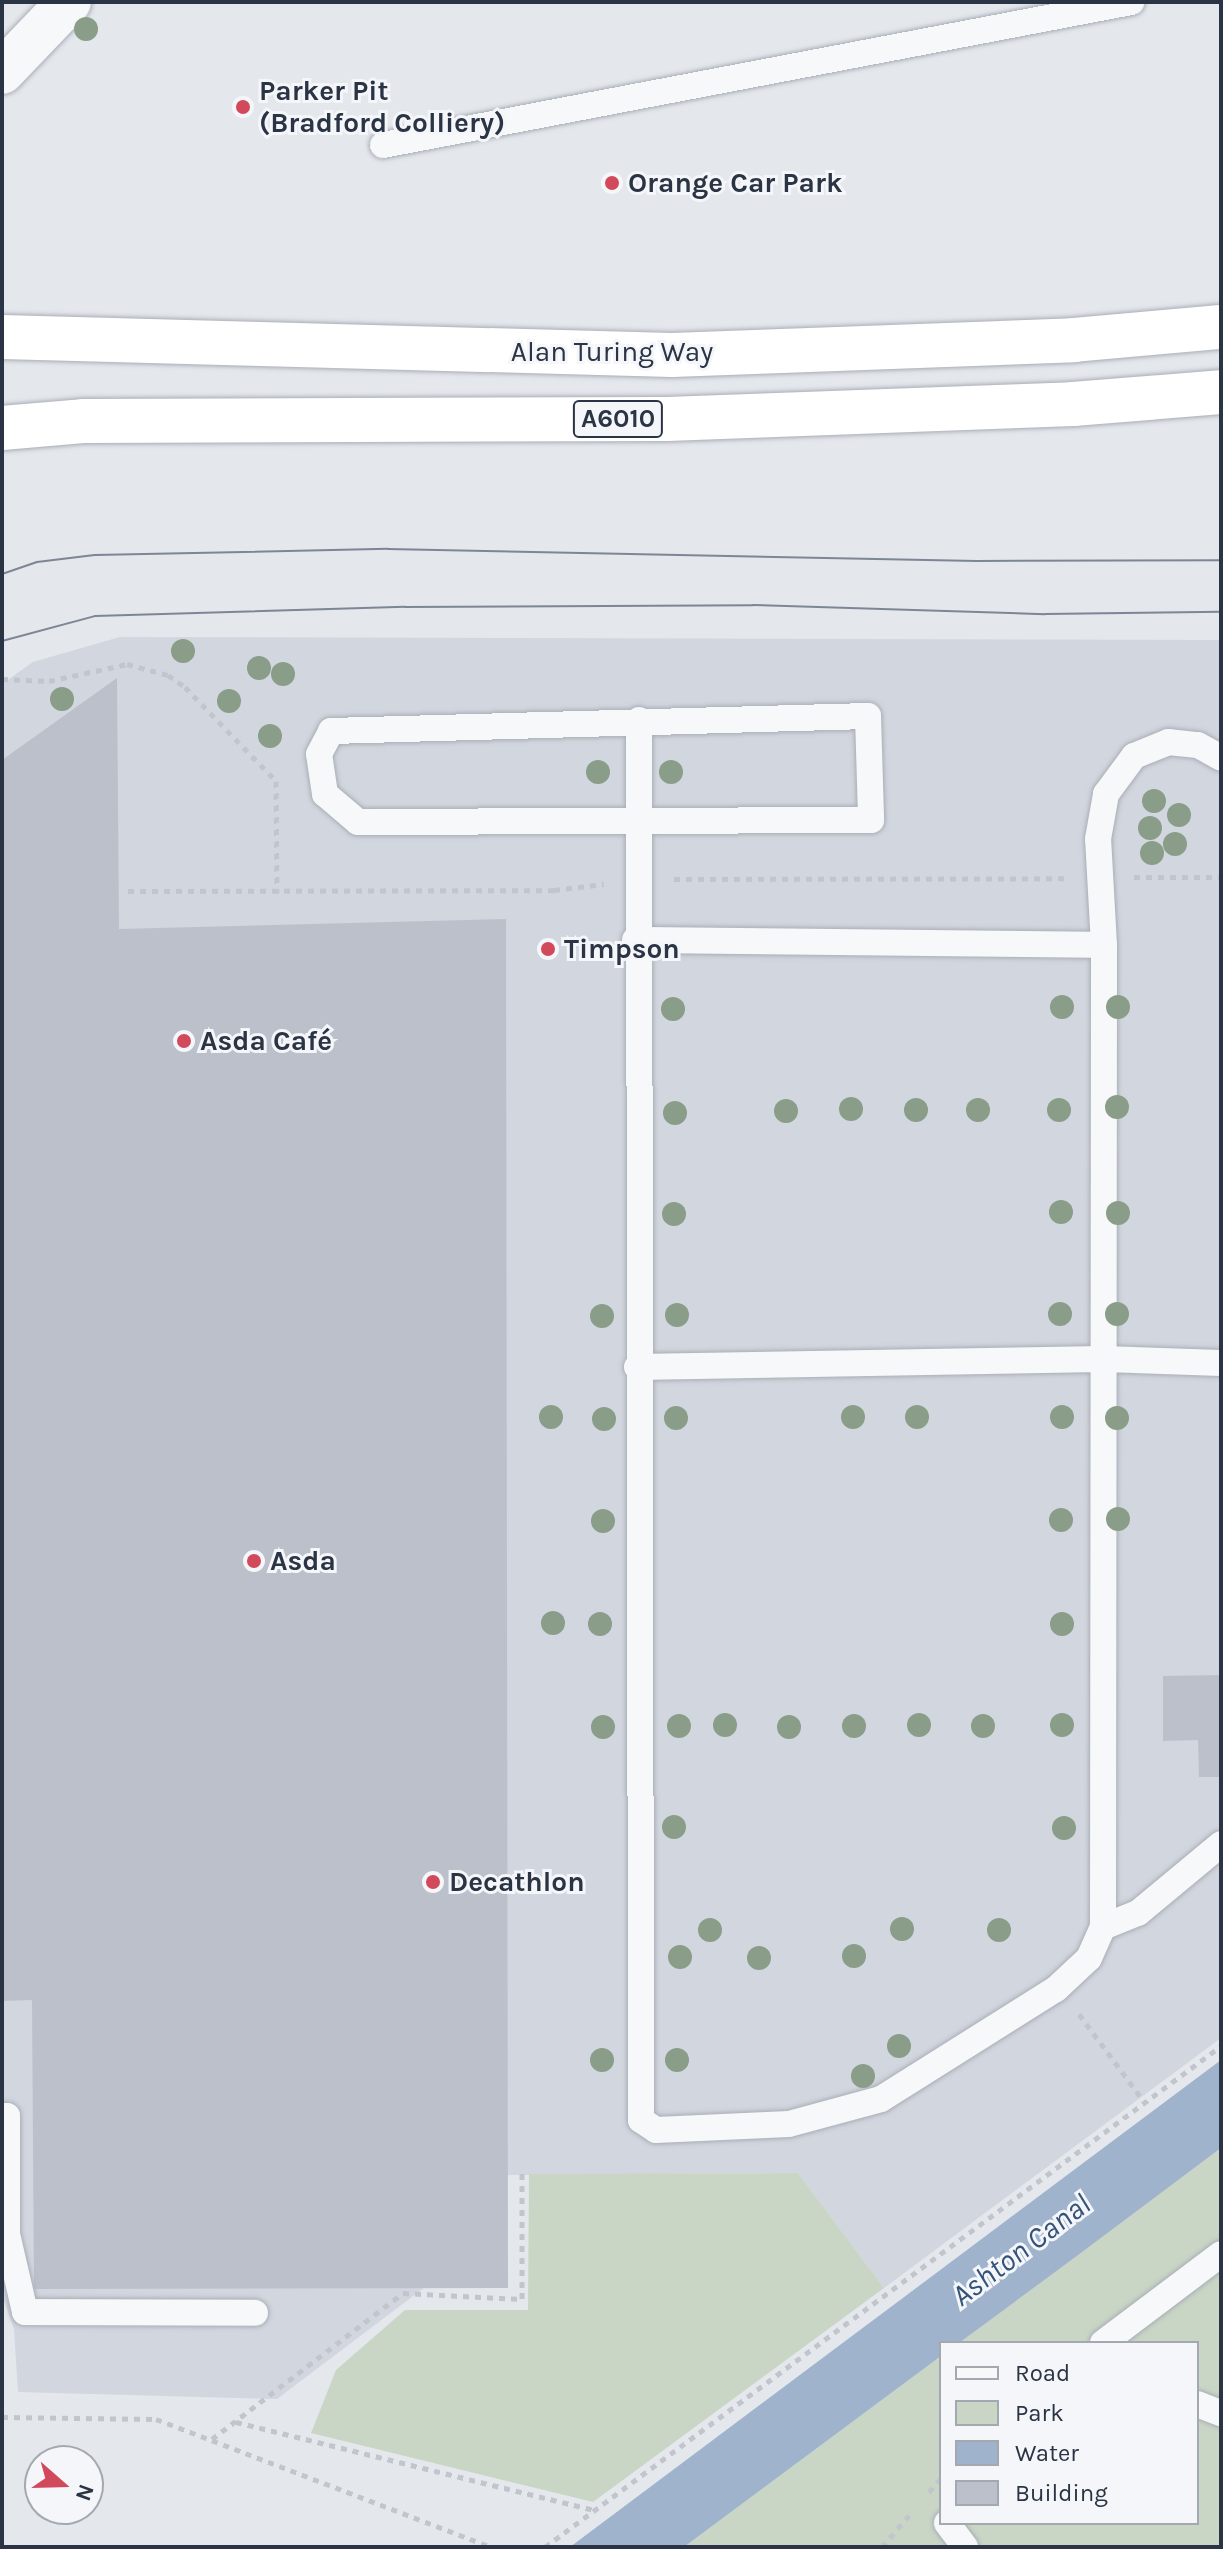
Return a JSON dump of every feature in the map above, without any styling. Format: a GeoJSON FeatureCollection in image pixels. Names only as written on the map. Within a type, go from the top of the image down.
{"type":"FeatureCollection","features":[{"type":"Feature","properties":{"kind":"highway","name":"Alan Turing Way"},"geometry":{"type":"LineString","coordinates":[[2,337],[672,355],[1074,340],[1221,327]]}},
{"type":"Feature","properties":{"kind":"highway","name":"A6010"},"geometry":{"type":"LineString","coordinates":[[2,428],[83,421],[667,419],[1073,404],[1221,392]]}},
{"type":"Feature","properties":{"kind":"highway"},"geometry":{"type":"LineString","coordinates":[[2,405],[83,421]]}},
{"type":"Feature","properties":{"kind":"street"},"geometry":{"type":"LineString","coordinates":[[2,72],[69,2]]}},
{"type":"Feature","properties":{"kind":"lane"},"geometry":{"type":"LineString","coordinates":[[383,145],[1131,2]]}},
{"type":"Feature","properties":{"kind":"lane"},"geometry":{"type":"LineString","coordinates":[[868,716],[871,820],[640,819],[358,822],[325,794],[319,754],[331,731],[868,716]]}},
{"type":"Feature","properties":{"kind":"lane"},"geometry":{"type":"LineString","coordinates":[[639,720],[640,819],[635,940],[641,2120],[656,2130],[789,2124],[881,2099],[1056,1989],[1089,1958],[1103,1927],[1104,945],[1098,839],[1106,794],[1134,756],[1168,742],[1198,745],[1221,758]]}},
{"type":"Feature","properties":{"kind":"lane"},"geometry":{"type":"LineString","coordinates":[[635,940],[1104,945]]}},
{"type":"Feature","properties":{"kind":"lane"},"geometry":{"type":"LineString","coordinates":[[637,1367],[1102,1359],[1221,1363]]}},
{"type":"Feature","properties":{"kind":"lane"},"geometry":{"type":"LineString","coordinates":[[1103,1927],[1138,1913],[1221,1844]]}},
{"type":"Feature","properties":{"kind":"lane"},"geometry":{"type":"LineString","coordinates":[[2,2116],[7,2116],[7,2234],[25,2312],[255,2313]]}},
{"type":"Feature","properties":{"kind":"lane"},"geometry":{"type":"LineString","coordinates":[[1106,2341],[1221,2254]]}},
{"type":"Feature","properties":{"kind":"lane"},"geometry":{"type":"LineString","coordinates":[[1199,2405],[1221,2413]]}},
{"type":"Feature","properties":{"kind":"lane"},"geometry":{"type":"LineString","coordinates":[[948,2525],[965,2547]]}},
{"type":"Feature","properties":{"kind":"path"},"geometry":{"type":"LineString","coordinates":[[2,679],[49,681],[127,664],[168,675],[185,687],[276,781],[277,893]]}},
{"type":"Feature","properties":{"kind":"path"},"geometry":{"type":"LineString","coordinates":[[128,891],[554,890],[637,879],[1221,877]]}},
{"type":"Feature","properties":{"kind":"path"},"geometry":{"type":"LineString","coordinates":[[1056,1989],[1145,2103]]}},
{"type":"Feature","properties":{"kind":"path"},"geometry":{"type":"LineString","coordinates":[[545,2547],[1221,2046]]}},
{"type":"Feature","properties":{"kind":"path"},"geometry":{"type":"LineString","coordinates":[[212,2439],[403,2293],[522,2299],[522,2173]]}},
{"type":"Feature","properties":{"kind":"path"},"geometry":{"type":"LineString","coordinates":[[2,2417],[156,2419],[212,2439],[292,2474],[491,2547]]}},
{"type":"Feature","properties":{"kind":"path"},"geometry":{"type":"LineString","coordinates":[[235,2422],[595,2510]]}},
{"type":"Feature","properties":{"kind":"shaded area"},"geometry":{"type":"Polygon","coordinates":[[[120,637],[1221,640],[1221,2038],[884,2288],[798,2173],[504,2175],[425,2287],[277,2399],[18,2392],[14,2329],[2,2295],[2,684],[33,662],[120,637]]]}},
{"type":"Feature","properties":{"kind":"green space"},"geometry":{"type":"Polygon","coordinates":[[[1221,2148],[1221,2547],[684,2547],[939,2357],[939,2525],[1199,2525],[1199,2341],[962,2341],[1221,2148]]]}},
{"type":"Feature","properties":{"kind":"green space"},"geometry":{"type":"Polygon","coordinates":[[[798,2173],[884,2288],[593,2502],[311,2433],[336,2370],[405,2310],[528,2310],[529,2174],[798,2173]]]}},
{"type":"Feature","properties":{"kind":"water","name":"Ashton Canal"},"geometry":{"type":"Polygon","coordinates":[[[1221,2060],[1221,2148],[1074,2258],[962,2341],[939,2341],[939,2357],[684,2547],[570,2547],[1221,2060]]]}},
{"type":"Feature","properties":{"kind":"building","name":"Asda"},"geometry":{"type":"Polygon","coordinates":[[[117,678],[119,929],[506,919],[508,2288],[34,2289],[32,2000],[2,2001],[2,760],[117,678]]]}},
{"type":"Feature","properties":{"kind":"building"},"geometry":{"type":"Polygon","coordinates":[[[1221,1675],[1221,1777],[1199,1777],[1198,1740],[1163,1741],[1163,1676],[1221,1675]]]}},
{"type":"Feature","properties":{"kind":"tram line"},"geometry":{"type":"LineString","coordinates":[[2,574],[37,562],[95,555],[388,549],[977,561],[1221,560]]}},
{"type":"Feature","properties":{"kind":"tram line"},"geometry":{"type":"LineString","coordinates":[[2,641],[95,616],[405,607],[753,605],[1045,614],[1221,612]]}},
{"type":"Feature","properties":{"kind":"place","name":"Parker Pit (Bradford Colliery)"},"geometry":{"type":"Point","coordinates":[243,107]}},
{"type":"Feature","properties":{"kind":"place","name":"Orange Car Park"},"geometry":{"type":"Point","coordinates":[612,183]}},
{"type":"Feature","properties":{"kind":"place","name":"Timpson"},"geometry":{"type":"Point","coordinates":[548,949]}},
{"type":"Feature","properties":{"kind":"place","name":"Asda Café"},"geometry":{"type":"Point","coordinates":[184,1041]}},
{"type":"Feature","properties":{"kind":"place","name":"Asda"},"geometry":{"type":"Point","coordinates":[254,1561]}},
{"type":"Feature","properties":{"kind":"place","name":"Decathlon"},"geometry":{"type":"Point","coordinates":[433,1882]}}]}
